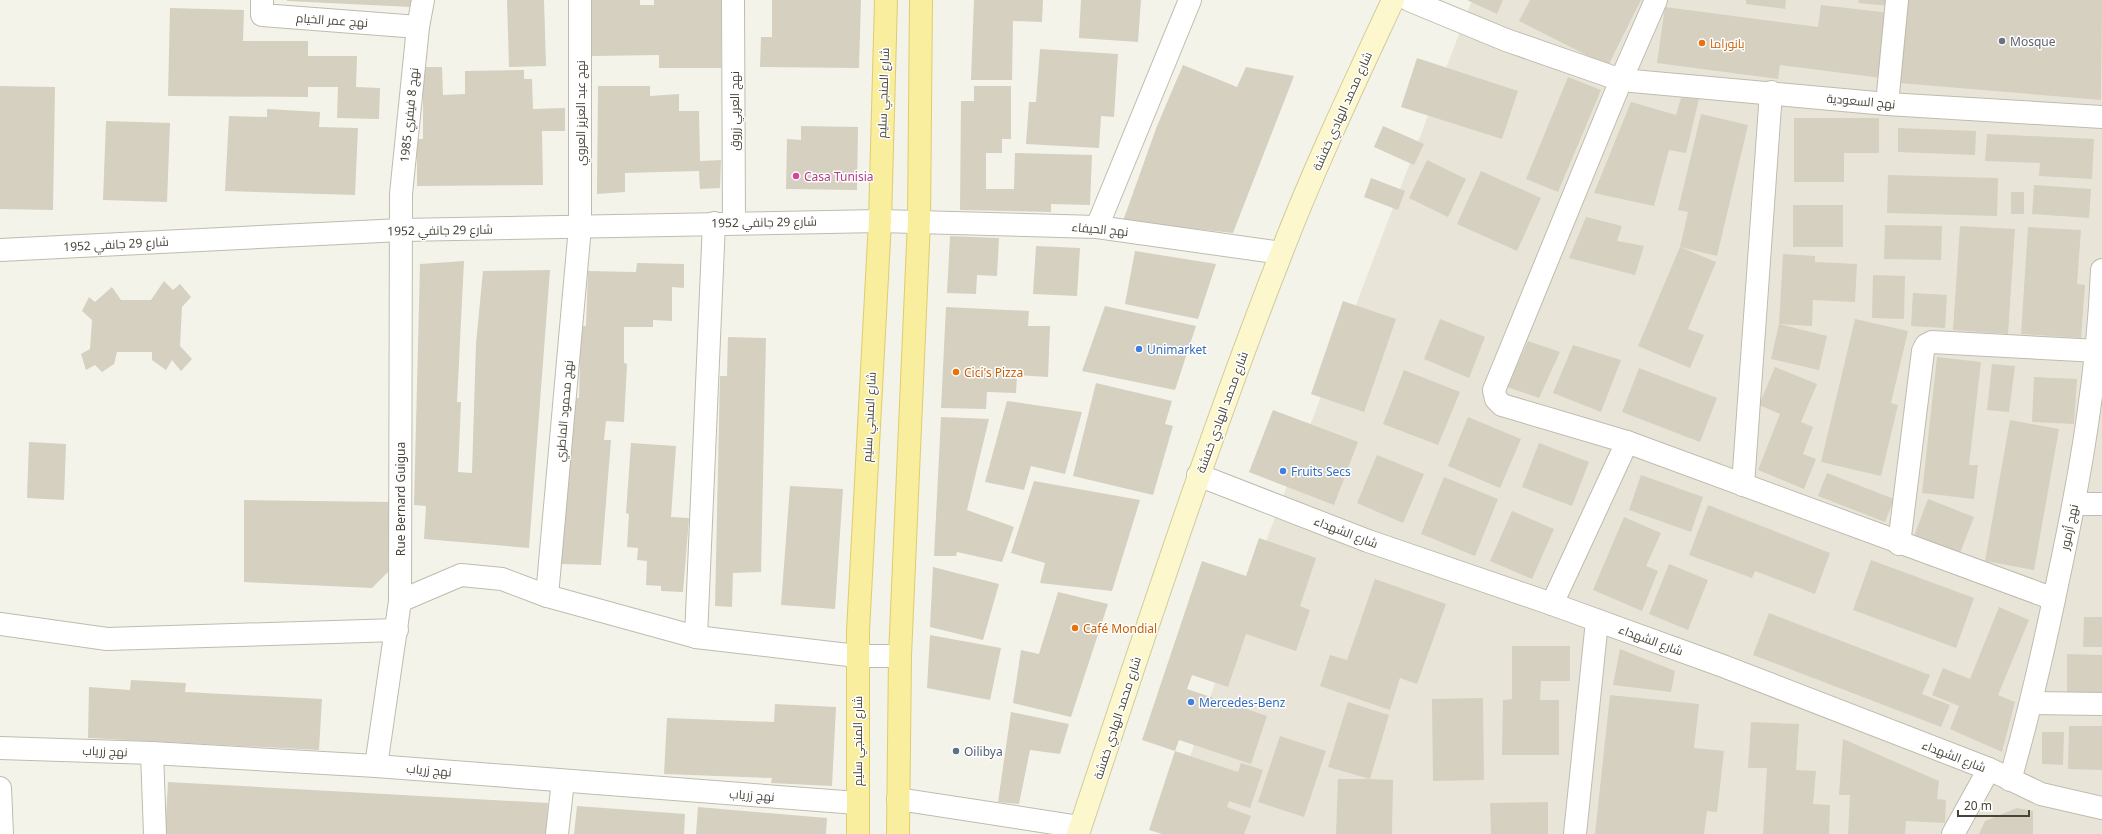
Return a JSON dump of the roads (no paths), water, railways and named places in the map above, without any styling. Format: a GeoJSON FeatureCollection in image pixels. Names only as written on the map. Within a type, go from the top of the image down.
{"type":"FeatureCollection","features":[{"type":"Feature","properties":{"kind":"main road","name":"شارع المنجي سليم"},"geometry":{"type":"LineString","coordinates":[[858,834],[857,656],[880,221],[886,0]]}},
{"type":"Feature","properties":{"kind":"main road"},"geometry":{"type":"LineString","coordinates":[[898,834],[900,656],[919,221],[921,0]]}},
{"type":"Feature","properties":{"kind":"main road","name":"شارع محمد الهادي خفشة"},"geometry":{"type":"LineString","coordinates":[[1079,831],[1198,475],[1281,253],[1326,145],[1393,0]]}},
{"type":"Feature","properties":{"kind":"street","name":"نهج عمر الخيام"},"geometry":{"type":"LineString","coordinates":[[262,0],[262,15],[418,27]]}},
{"type":"Feature","properties":{"kind":"street","name":"نهج 8 فيفري 1985"},"geometry":{"type":"LineString","coordinates":[[401,230],[401,194],[418,27],[423,0]]}},
{"type":"Feature","properties":{"kind":"street","name":"نهج عبد العزيز العروي"},"geometry":{"type":"LineString","coordinates":[[580,0],[580,227]]}},
{"type":"Feature","properties":{"kind":"street","name":"نهج العربي زروق"},"geometry":{"type":"LineString","coordinates":[[696,637],[724,223],[734,0]]}},
{"type":"Feature","properties":{"kind":"street"},"geometry":{"type":"LineString","coordinates":[[1097,227],[1190,0]]}},
{"type":"Feature","properties":{"kind":"street","name":"نهج السعودية"},"geometry":{"type":"LineString","coordinates":[[1409,0],[1506,40],[1621,80],[1771,92],[1887,104],[2102,117]]}},
{"type":"Feature","properties":{"kind":"street"},"geometry":{"type":"LineString","coordinates":[[1656,0],[1621,80],[1494,390],[1496,399],[1502,405],[1627,442],[1899,544],[2054,599]]}},
{"type":"Feature","properties":{"kind":"street"},"geometry":{"type":"LineString","coordinates":[[1887,104],[1897,0]]}},
{"type":"Feature","properties":{"kind":"street"},"geometry":{"type":"LineString","coordinates":[[1744,485],[1771,92]]}},
{"type":"Feature","properties":{"kind":"street","name":"شارع 29 جانفي 1952"},"geometry":{"type":"LineString","coordinates":[[0,250],[401,230],[724,223],[919,221]]}},
{"type":"Feature","properties":{"kind":"street","name":"نهج الحيفاء"},"geometry":{"type":"LineString","coordinates":[[919,221],[1097,227],[1281,253]]}},
{"type":"Feature","properties":{"kind":"street","name":"نهج محمود الماطري"},"geometry":{"type":"LineString","coordinates":[[547,596],[580,227]]}},
{"type":"Feature","properties":{"kind":"street","name":"Rue Bernard Guigua"},"geometry":{"type":"LineString","coordinates":[[376,766],[397,630],[400,601],[401,230]]}},
{"type":"Feature","properties":{"kind":"street","name":"نهج أزمور"},"geometry":{"type":"LineString","coordinates":[[2010,780],[2032,703],[2074,504],[2098,351],[2102,297],[2102,270]]}},
{"type":"Feature","properties":{"kind":"street"},"geometry":{"type":"LineString","coordinates":[[1899,544],[1923,351],[1926,344],[1932,342],[2098,351]]}},
{"type":"Feature","properties":{"kind":"street"},"geometry":{"type":"LineString","coordinates":[[1552,604],[1627,442]]}},
{"type":"Feature","properties":{"kind":"street","name":"شارع الشهداء"},"geometry":{"type":"LineString","coordinates":[[1198,475],[1368,541],[1598,620],[1731,669],[1989,769],[2041,794],[2102,808]]}},
{"type":"Feature","properties":{"kind":"street"},"geometry":{"type":"LineString","coordinates":[[2074,504],[2102,504]]}},
{"type":"Feature","properties":{"kind":"street"},"geometry":{"type":"LineString","coordinates":[[400,601],[461,575],[502,579],[547,596],[696,637],[857,656],[900,656]]}},
{"type":"Feature","properties":{"kind":"street"},"geometry":{"type":"LineString","coordinates":[[1575,834],[1598,620]]}},
{"type":"Feature","properties":{"kind":"street"},"geometry":{"type":"LineString","coordinates":[[0,624],[108,639],[397,630]]}},
{"type":"Feature","properties":{"kind":"street"},"geometry":{"type":"LineString","coordinates":[[2032,703],[2102,704]]}},
{"type":"Feature","properties":{"kind":"street","name":"نهج زرياب"},"geometry":{"type":"LineString","coordinates":[[0,748],[152,753],[376,766],[857,803]]}},
{"type":"Feature","properties":{"kind":"street"},"geometry":{"type":"LineString","coordinates":[[152,753],[154,834]]}},
{"type":"Feature","properties":{"kind":"street"},"geometry":{"type":"LineString","coordinates":[[1953,834],[1989,769]]}},
{"type":"Feature","properties":{"kind":"street"},"geometry":{"type":"LineString","coordinates":[[557,834],[563,781]]}},
{"type":"Feature","properties":{"kind":"street"},"geometry":{"type":"LineString","coordinates":[[0,788],[2,834]]}},
{"type":"Feature","properties":{"kind":"street"},"geometry":{"type":"LineString","coordinates":[[898,799],[1079,831]]}},
{"type":"Feature","properties":{"kind":"place","name":"Mosque"},"geometry":{"type":"Point","coordinates":[2002,41]}},
{"type":"Feature","properties":{"kind":"place","name":"بانوراما"},"geometry":{"type":"Point","coordinates":[1702,43]}},
{"type":"Feature","properties":{"kind":"place","name":"Casa Tunisia"},"geometry":{"type":"Point","coordinates":[796,176]}},
{"type":"Feature","properties":{"kind":"place","name":"Unimarket"},"geometry":{"type":"Point","coordinates":[1139,349]}},
{"type":"Feature","properties":{"kind":"place","name":"Cici's Pizza"},"geometry":{"type":"Point","coordinates":[956,372]}},
{"type":"Feature","properties":{"kind":"place","name":"Fruits Secs"},"geometry":{"type":"Point","coordinates":[1283,471]}},
{"type":"Feature","properties":{"kind":"place","name":"Café Mondial"},"geometry":{"type":"Point","coordinates":[1075,628]}},
{"type":"Feature","properties":{"kind":"place","name":"Mercedes-Benz"},"geometry":{"type":"Point","coordinates":[1191,702]}},
{"type":"Feature","properties":{"kind":"place","name":"Oilibya"},"geometry":{"type":"Point","coordinates":[956,751]}}]}
